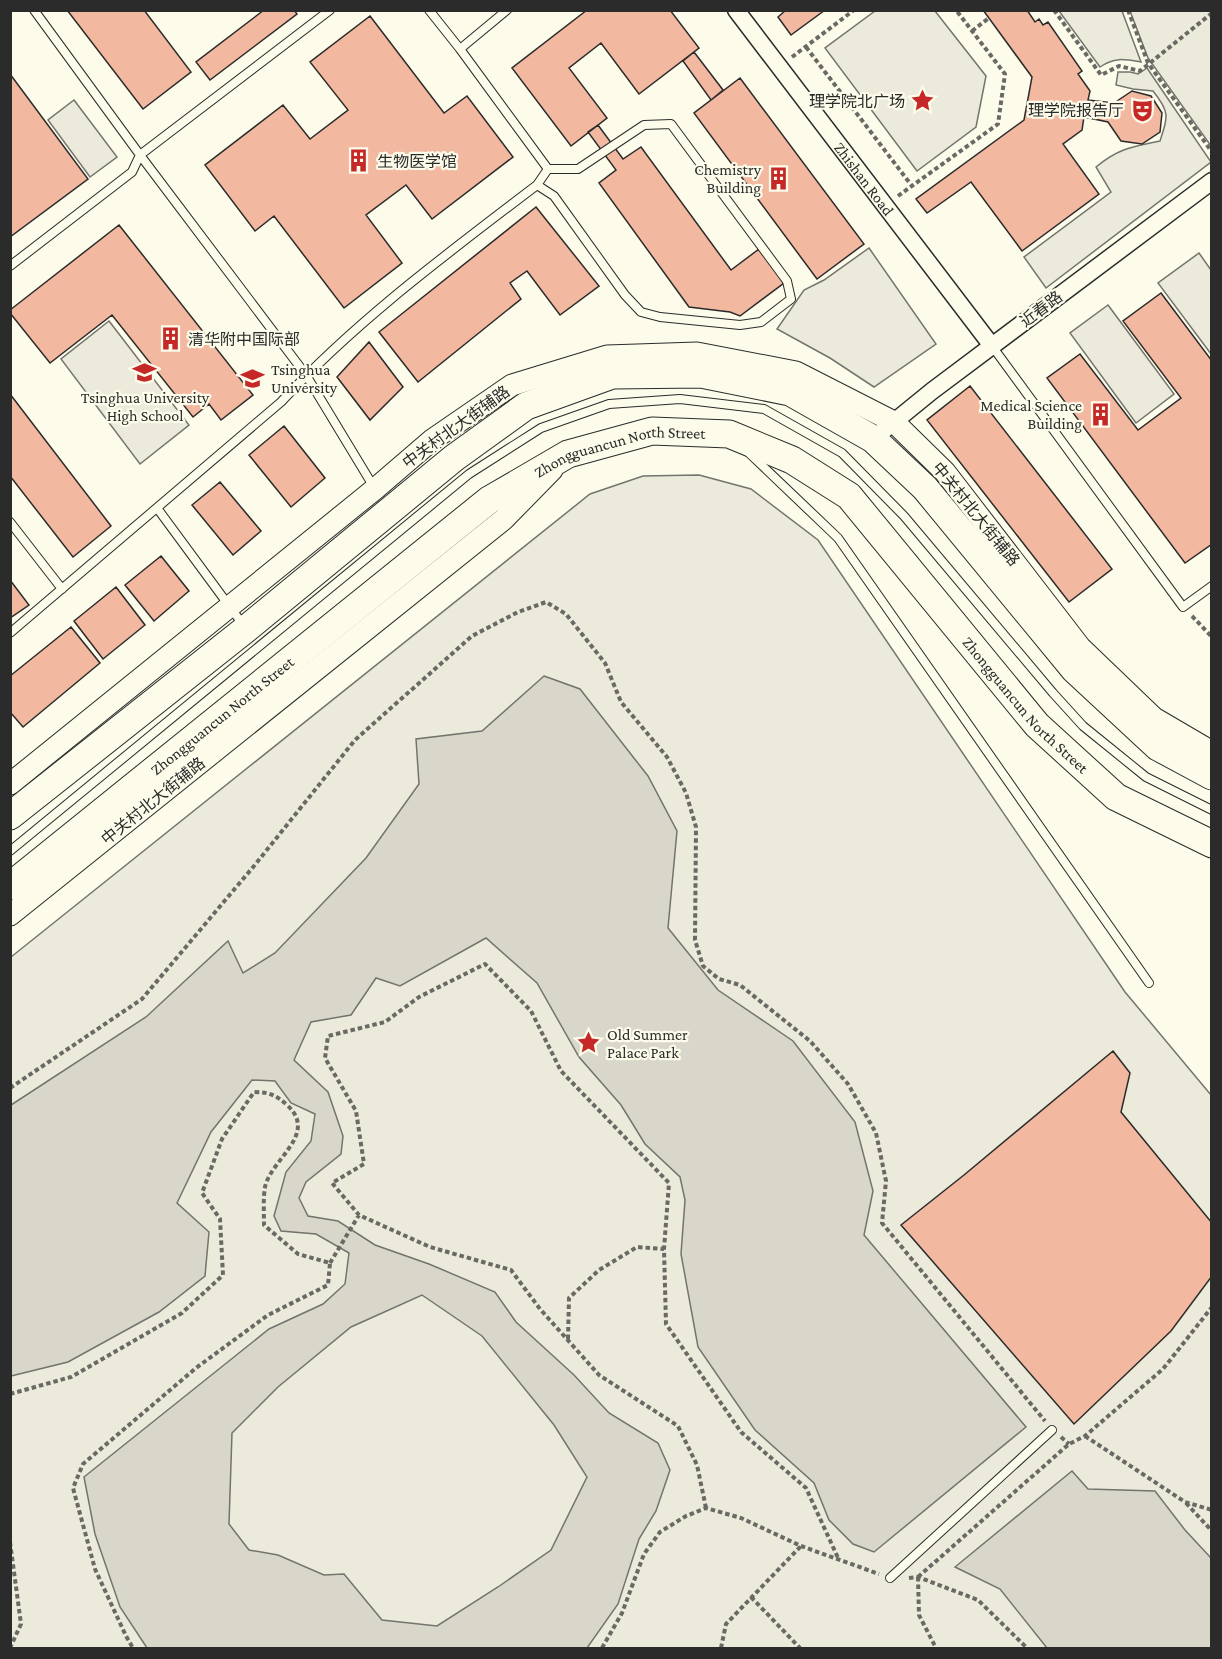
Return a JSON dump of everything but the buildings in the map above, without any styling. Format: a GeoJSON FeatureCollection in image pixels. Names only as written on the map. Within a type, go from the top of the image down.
{"type":"FeatureCollection","features":[{"type":"Feature","properties":{"kind":"main road"},"geometry":{"type":"LineString","coordinates":[[10,816],[246,629],[454,458],[526,406],[612,375],[701,374],[790,392],[873,439],[925,488],[1074,669],[1158,747],[1212,776]]}},
{"type":"Feature","properties":{"kind":"main road","name":"Zhongguancun North Street"},"geometry":{"type":"LineString","coordinates":[[10,886],[489,500],[568,454],[652,431],[729,434],[792,460],[849,496],[1037,725],[1116,797],[1212,844]]}},
{"type":"Feature","properties":{"kind":"street","name":"Zhishan Road"},"geometry":{"type":"LineString","coordinates":[[736,10],[992,346]]}},
{"type":"Feature","properties":{"kind":"street","name":"近春路"},"geometry":{"type":"LineString","coordinates":[[873,439],[992,346],[1212,181]]}},
{"type":"Feature","properties":{"kind":"street","name":"中关村北大街辅路"},"geometry":{"type":"LineString","coordinates":[[10,784],[375,489],[432,440],[512,385],[607,356],[697,353],[796,372],[894,422],[945,472],[1080,647],[1154,718],[1212,752]]}},
{"type":"Feature","properties":{"kind":"street","name":"中关村北大街辅路"},"geometry":{"type":"LineString","coordinates":[[10,915],[504,519],[568,454]]}},
{"type":"Feature","properties":{"kind":"lane"},"geometry":{"type":"LineString","coordinates":[[34,10],[306,375],[375,489]]}},
{"type":"Feature","properties":{"kind":"lane"},"geometry":{"type":"LineString","coordinates":[[10,266],[132,172],[140,155],[330,10]]}},
{"type":"Feature","properties":{"kind":"lane"},"geometry":{"type":"LineString","coordinates":[[429,10],[548,169]]}},
{"type":"Feature","properties":{"kind":"lane"},"geometry":{"type":"LineString","coordinates":[[460,49],[507,10]]}},
{"type":"Feature","properties":{"kind":"lane"},"geometry":{"type":"LineString","coordinates":[[537,185],[554,196],[625,295],[641,312],[660,317],[740,325],[760,322],[791,299],[787,282],[671,124],[644,125],[578,169],[548,169]]}},
{"type":"Feature","properties":{"kind":"lane"},"geometry":{"type":"LineString","coordinates":[[10,633],[281,402],[306,375],[405,286],[537,185],[548,169]]}},
{"type":"Feature","properties":{"kind":"lane"},"geometry":{"type":"LineString","coordinates":[[992,346],[1183,607],[1212,586]]}},
{"type":"Feature","properties":{"kind":"lane","name":"Zhongguancun North Street"},"geometry":{"type":"LineString","coordinates":[[10,851],[469,474],[541,428],[609,404],[680,399],[764,409],[842,453],[904,516],[1083,726],[1146,777],[1212,810]]}},
{"type":"Feature","properties":{"kind":"lane"},"geometry":{"type":"LineString","coordinates":[[729,434],[838,538],[1149,983]]}},
{"type":"Feature","properties":{"kind":"lane"},"geometry":{"type":"LineString","coordinates":[[157,508],[246,629]]}},
{"type":"Feature","properties":{"kind":"lane"},"geometry":{"type":"LineString","coordinates":[[10,522],[62,589]]}},
{"type":"Feature","properties":{"kind":"lane"},"geometry":{"type":"LineString","coordinates":[[890,1578],[1052,1430]]}},
{"type":"Feature","properties":{"kind":"path"},"geometry":{"type":"LineString","coordinates":[[780,66],[854,10]]}},
{"type":"Feature","properties":{"kind":"path"},"geometry":{"type":"LineString","coordinates":[[885,205],[998,124],[1005,74],[956,10]]}},
{"type":"Feature","properties":{"kind":"path"},"geometry":{"type":"LineString","coordinates":[[1054,10],[1101,75],[1119,66],[1140,70],[1212,14]]}},
{"type":"Feature","properties":{"kind":"path"},"geometry":{"type":"LineString","coordinates":[[1128,10],[1148,63],[1212,152]]}},
{"type":"Feature","properties":{"kind":"path"},"geometry":{"type":"LineString","coordinates":[[972,31],[989,18]]}},
{"type":"Feature","properties":{"kind":"path"},"geometry":{"type":"LineString","coordinates":[[806,47],[912,186]]}},
{"type":"Feature","properties":{"kind":"path"},"geometry":{"type":"LineString","coordinates":[[10,1088],[142,999],[254,866],[355,740],[472,636],[518,612],[546,602],[566,614],[605,663],[621,702],[667,758],[686,793],[696,827],[696,940],[703,966],[719,979],[740,985],[810,1041],[848,1084],[876,1133],[886,1181],[882,1223],[1052,1430],[1070,1444]]}},
{"type":"Feature","properties":{"kind":"path"},"geometry":{"type":"LineString","coordinates":[[1183,607],[1212,638]]}},
{"type":"Feature","properties":{"kind":"path"},"geometry":{"type":"LineString","coordinates":[[706,1508],[697,1465],[678,1426],[599,1375],[540,1309],[511,1270],[430,1247],[359,1215],[332,1183],[364,1164],[356,1111],[325,1058],[328,1036],[385,1022],[419,997],[485,964],[531,1011],[561,1071],[669,1183],[664,1250],[666,1324],[741,1432],[806,1488],[839,1560]]}},
{"type":"Feature","properties":{"kind":"path"},"geometry":{"type":"LineString","coordinates":[[10,1394],[71,1377],[182,1313],[223,1275],[220,1219],[202,1193],[222,1139],[254,1092],[270,1092],[281,1100],[295,1112],[298,1127],[293,1143],[266,1185],[264,1225],[298,1254],[330,1263]]}},
{"type":"Feature","properties":{"kind":"path"},"geometry":{"type":"LineString","coordinates":[[134,1648],[126,1636],[95,1569],[73,1488],[83,1464],[196,1368],[268,1315],[328,1285],[330,1263],[359,1215]]}},
{"type":"Feature","properties":{"kind":"path"},"geometry":{"type":"LineString","coordinates":[[568,1340],[569,1298],[599,1270],[637,1247],[664,1250]]}},
{"type":"Feature","properties":{"kind":"path"},"geometry":{"type":"LineString","coordinates":[[918,1577],[1070,1444],[1085,1436],[1163,1369],[1212,1307]]}},
{"type":"Feature","properties":{"kind":"path"},"geometry":{"type":"LineString","coordinates":[[1085,1436],[1185,1502],[1212,1531]]}},
{"type":"Feature","properties":{"kind":"path"},"geometry":{"type":"LineString","coordinates":[[1185,1502],[1212,1510]]}},
{"type":"Feature","properties":{"kind":"path"},"geometry":{"type":"LineString","coordinates":[[602,1648],[622,1613],[644,1554],[660,1532],[686,1516],[706,1508],[741,1518],[801,1546],[890,1578],[918,1577],[978,1600],[1027,1648]]}},
{"type":"Feature","properties":{"kind":"path"},"geometry":{"type":"LineString","coordinates":[[10,1542],[21,1624],[10,1648]]}},
{"type":"Feature","properties":{"kind":"path"},"geometry":{"type":"LineString","coordinates":[[721,1648],[726,1624],[801,1546]]}},
{"type":"Feature","properties":{"kind":"path"},"geometry":{"type":"LineString","coordinates":[[918,1577],[919,1615],[936,1648]]}},
{"type":"Feature","properties":{"kind":"path"},"geometry":{"type":"LineString","coordinates":[[751,1597],[800,1648]]}},
{"type":"Feature","properties":{"kind":"shaded area","name":"理学院北广场"},"geometry":{"type":"Polygon","coordinates":[[[875,11],[935,11],[986,76],[976,127],[917,171],[825,48],[875,11]]]}},
{"type":"Feature","properties":{"kind":"shaded area"},"geometry":{"type":"Polygon","coordinates":[[[1059,11],[1122,11],[1141,62],[1119,60],[1100,67],[1059,11]]]}},
{"type":"Feature","properties":{"kind":"shaded area"},"geometry":{"type":"Polygon","coordinates":[[[1130,11],[1211,11],[1211,146],[1148,58],[1130,11]]]}},
{"type":"Feature","properties":{"kind":"shaded area"},"geometry":{"type":"Polygon","coordinates":[[[1147,68],[1211,162],[1046,288],[1024,257],[1111,192],[1096,167],[1119,152],[1160,141],[1166,114],[1153,91],[1116,85],[1118,72],[1138,74],[1147,68]]]}},
{"type":"Feature","properties":{"kind":"shaded area"},"geometry":{"type":"Polygon","coordinates":[[[74,100],[117,157],[90,177],[48,120],[74,100]]]}},
{"type":"Feature","properties":{"kind":"shaded area"},"geometry":{"type":"Polygon","coordinates":[[[869,248],[936,344],[874,387],[830,358],[777,329],[804,290],[824,280],[869,248]]]}},
{"type":"Feature","properties":{"kind":"shaded area"},"geometry":{"type":"Polygon","coordinates":[[[1199,253],[1211,270],[1211,354],[1158,283],[1199,253]]]}},
{"type":"Feature","properties":{"kind":"shaded area"},"geometry":{"type":"Polygon","coordinates":[[[1108,305],[1174,394],[1136,423],[1070,333],[1108,305]]]}},
{"type":"Feature","properties":{"kind":"shaded area"},"geometry":{"type":"Polygon","coordinates":[[[109,321],[189,425],[140,464],[61,359],[109,321]]]}},
{"type":"Feature","properties":{"kind":"shaded area","name":"Old Summer Palace Park"},"geometry":{"type":"Polygon","coordinates":[[[699,475],[751,489],[818,540],[1125,992],[1211,1095],[1211,1648],[11,1648],[11,957],[590,494],[643,476],[699,475]]]}},
{"type":"Feature","properties":{"kind":"shaded area"},"geometry":{"type":"Polygon","coordinates":[[[544,676],[580,689],[648,776],[677,831],[668,928],[718,990],[793,1041],[855,1122],[873,1191],[864,1235],[1026,1427],[874,1552],[853,1544],[829,1520],[814,1483],[755,1430],[698,1347],[681,1254],[685,1200],[680,1177],[645,1144],[621,1105],[579,1057],[537,983],[486,938],[400,986],[376,978],[351,1015],[311,1022],[294,1060],[328,1092],[343,1136],[341,1154],[306,1182],[299,1198],[308,1216],[338,1221],[375,1245],[429,1264],[495,1292],[516,1322],[574,1375],[609,1413],[658,1443],[670,1470],[656,1511],[639,1539],[618,1604],[587,1648],[147,1648],[120,1607],[95,1534],[84,1477],[269,1329],[323,1304],[345,1284],[349,1253],[316,1234],[281,1231],[274,1216],[286,1172],[311,1141],[315,1114],[291,1103],[275,1081],[252,1080],[211,1132],[177,1203],[209,1232],[205,1276],[159,1312],[68,1362],[11,1376],[11,1105],[146,1017],[228,941],[243,973],[275,953],[366,858],[419,784],[416,739],[482,731],[544,676]],[[422,1295],[351,1327],[278,1387],[232,1433],[229,1524],[249,1550],[278,1555],[324,1575],[344,1574],[382,1620],[437,1626],[551,1550],[587,1477],[554,1425],[482,1336],[422,1295]]]}},
{"type":"Feature","properties":{"kind":"shaded area"},"geometry":{"type":"Polygon","coordinates":[[[1072,1471],[1088,1489],[1155,1491],[1185,1530],[1211,1558],[1211,1648],[1047,1648],[1000,1589],[955,1567],[1072,1471]]]}},
{"type":"Feature","properties":{"kind":"place","name":"理学院北广场"},"geometry":{"type":"Point","coordinates":[923,101]}},
{"type":"Feature","properties":{"kind":"place","name":"理学院报告厅"},"geometry":{"type":"Point","coordinates":[1142,110]}},
{"type":"Feature","properties":{"kind":"place","name":"生物医学馆"},"geometry":{"type":"Point","coordinates":[359,161]}},
{"type":"Feature","properties":{"kind":"place","name":"Chemistry Building"},"geometry":{"type":"Point","coordinates":[779,178]}},
{"type":"Feature","properties":{"kind":"place","name":"清华附中国际部"},"geometry":{"type":"Point","coordinates":[170,339]}},
{"type":"Feature","properties":{"kind":"place","name":"Tsinghua University High School"},"geometry":{"type":"Point","coordinates":[145,372]}},
{"type":"Feature","properties":{"kind":"place","name":"Tsinghua University"},"geometry":{"type":"Point","coordinates":[253,378]}},
{"type":"Feature","properties":{"kind":"place","name":"Medical Science Building"},"geometry":{"type":"Point","coordinates":[1100,414]}},
{"type":"Feature","properties":{"kind":"place","name":"Old Summer Palace Park"},"geometry":{"type":"Point","coordinates":[589,1043]}}]}
